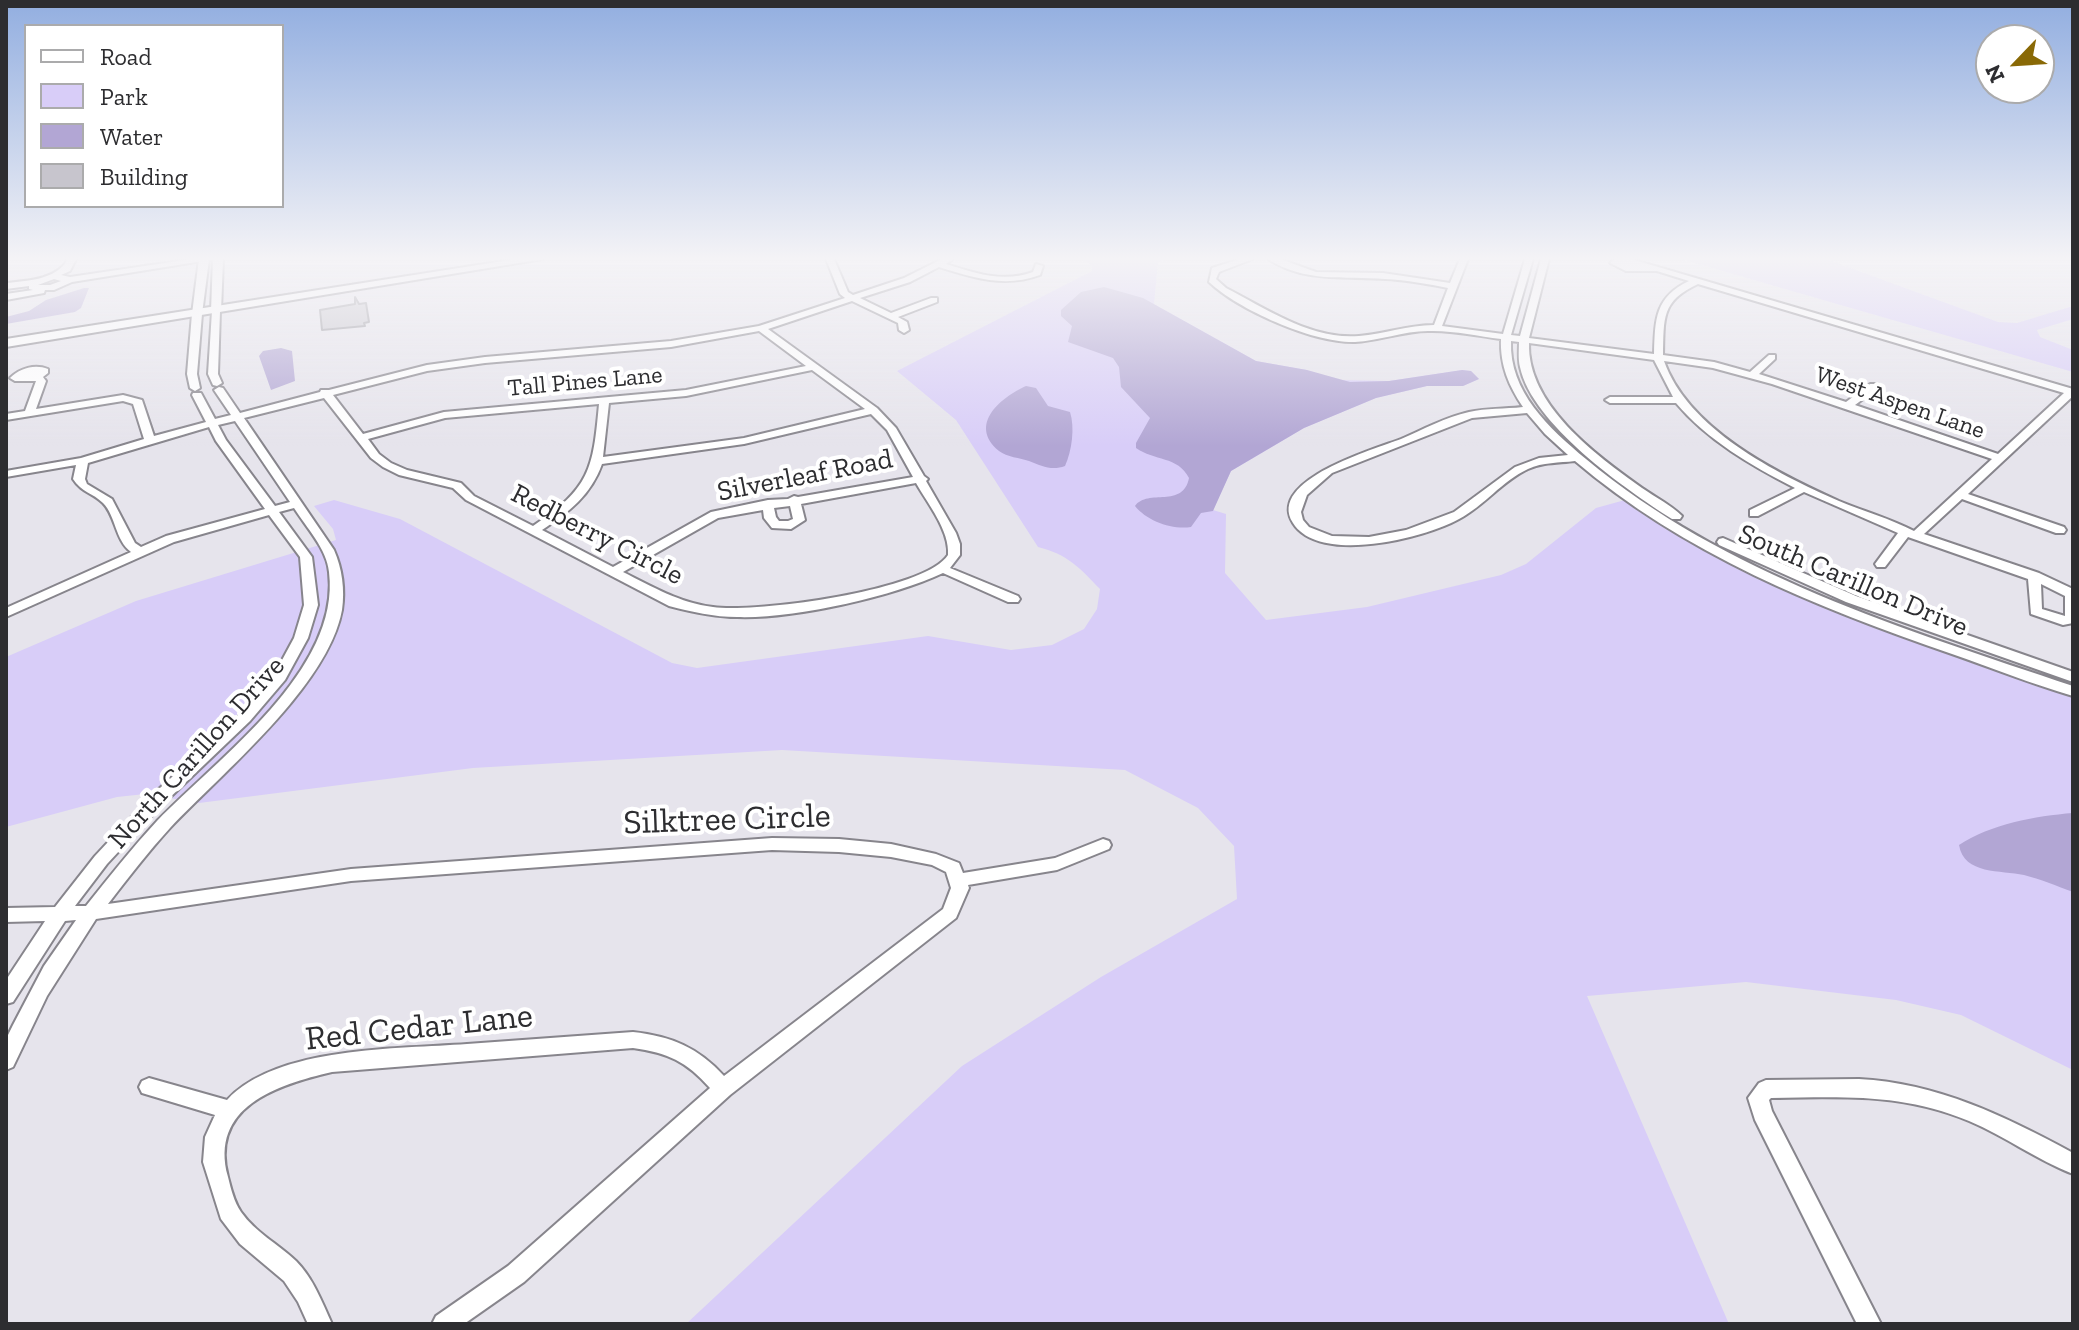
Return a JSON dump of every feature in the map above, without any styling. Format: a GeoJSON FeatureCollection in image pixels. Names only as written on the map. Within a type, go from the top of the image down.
{"type":"FeatureCollection","features":[{"type":"Feature","properties":{"kind":"main road"},"geometry":{"type":"LineString","coordinates":[[6,336],[112,321]]}},
{"type":"Feature","properties":{"kind":"main road"},"geometry":{"type":"LineString","coordinates":[[6,343],[130,321]]}},
{"type":"Feature","properties":{"kind":"street","name":"North Carillon Drive"},"geometry":{"type":"LineString","coordinates":[[6,996],[60,913],[101,860],[155,802],[245,718],[280,677],[301,638],[311,605],[306,557],[209,423],[196,392],[192,374],[197,321]]}},
{"type":"Feature","properties":{"kind":"street","name":"North Carillon Drive"},"geometry":{"type":"LineString","coordinates":[[6,1061],[39,991],[90,913],[187,798],[283,705],[309,669],[326,634],[336,601],[337,574],[328,550],[234,416],[218,387],[213,374],[215,321]]}},
{"type":"Feature","properties":{"kind":"street"},"geometry":{"type":"LineString","coordinates":[[6,474],[83,461],[325,392],[456,363],[671,344],[761,328],[783,321]]}},
{"type":"Feature","properties":{"kind":"street"},"geometry":{"type":"LineString","coordinates":[[900,321],[904,330]]}},
{"type":"Feature","properties":{"kind":"street","name":"West Aspen Lane"},"geometry":{"type":"LineString","coordinates":[[1288,321],[1313,333],[1354,340],[1412,328],[1437,328],[1658,356],[1752,375],[1997,457]]}},
{"type":"Feature","properties":{"kind":"street"},"geometry":{"type":"LineString","coordinates":[[1437,328],[1440,321]]}},
{"type":"Feature","properties":{"kind":"street","name":"South Carillon Drive"},"geometry":{"type":"LineString","coordinates":[[1511,321],[1504,351],[1508,370],[1530,410],[1576,458],[1649,511],[1742,563],[1884,625],[2073,691]]}},
{"type":"Feature","properties":{"kind":"street","name":"South Carillon Drive"},"geometry":{"type":"LineString","coordinates":[[1530,321],[1525,340],[1525,369],[1540,397],[1592,454],[1662,508],[1738,550],[1797,576],[1884,611],[2073,677]]}},
{"type":"Feature","properties":{"kind":"street"},"geometry":{"type":"LineString","coordinates":[[1661,321],[1658,356],[1666,381],[1714,434],[1803,488],[1911,533],[2034,576]]}},
{"type":"Feature","properties":{"kind":"street"},"geometry":{"type":"LineString","coordinates":[[1831,321],[2072,393]]}},
{"type":"Feature","properties":{"kind":"street"},"geometry":{"type":"LineString","coordinates":[[761,328],[873,410],[891,428],[922,479],[955,548],[952,561],[943,569],[1013,599]]}},
{"type":"Feature","properties":{"kind":"street"},"geometry":{"type":"LineString","coordinates":[[1752,375],[1772,357]]}},
{"type":"Feature","properties":{"kind":"street","name":"Tall Pines Lane"},"geometry":{"type":"LineString","coordinates":[[361,438],[444,415],[721,387],[814,367]]}},
{"type":"Feature","properties":{"kind":"street"},"geometry":{"type":"LineString","coordinates":[[29,413],[41,381],[38,377]]}},
{"type":"Feature","properties":{"kind":"street"},"geometry":{"type":"LineString","coordinates":[[1848,406],[1874,386]]}},
{"type":"Feature","properties":{"kind":"street","name":"Redberry Circle"},"geometry":{"type":"LineString","coordinates":[[325,392],[387,465],[403,473],[457,485],[470,498],[674,603],[723,613],[754,613],[901,586],[943,569]]}},
{"type":"Feature","properties":{"kind":"street"},"geometry":{"type":"LineString","coordinates":[[1881,564],[1911,533],[2072,393]]}},
{"type":"Feature","properties":{"kind":"street"},"geometry":{"type":"LineString","coordinates":[[6,417],[110,399],[133,399],[138,402],[145,433],[150,440]]}},
{"type":"Feature","properties":{"kind":"street"},"geometry":{"type":"LineString","coordinates":[[1610,400],[1680,400]]}},
{"type":"Feature","properties":{"kind":"street"},"geometry":{"type":"LineString","coordinates":[[534,530],[577,500],[590,486],[599,461],[604,401]]}},
{"type":"Feature","properties":{"kind":"street"},"geometry":{"type":"LineString","coordinates":[[599,461],[744,441],[873,410]]}},
{"type":"Feature","properties":{"kind":"street"},"geometry":{"type":"LineString","coordinates":[[1530,410],[1470,415],[1328,471],[1309,484],[1294,510],[1294,518],[1298,525],[1316,536],[1349,542],[1420,530],[1458,515],[1531,463],[1576,458]]}},
{"type":"Feature","properties":{"kind":"street"},"geometry":{"type":"LineString","coordinates":[[83,461],[79,479],[83,486],[108,501],[130,545],[138,551]]}},
{"type":"Feature","properties":{"kind":"street","name":"Silverleaf Road"},"geometry":{"type":"LineString","coordinates":[[615,571],[715,515],[922,479]]}},
{"type":"Feature","properties":{"kind":"street"},"geometry":{"type":"LineString","coordinates":[[1754,513],[1803,488]]}},
{"type":"Feature","properties":{"kind":"street"},"geometry":{"type":"LineString","coordinates":[[1958,494],[2060,530]]}},
{"type":"Feature","properties":{"kind":"street"},"geometry":{"type":"LineString","coordinates":[[768,504],[770,518],[776,525],[791,525],[799,520],[794,499]]}},
{"type":"Feature","properties":{"kind":"street"},"geometry":{"type":"LineString","coordinates":[[7,610],[65,588],[138,551],[170,539],[296,504]]}},
{"type":"Feature","properties":{"kind":"street","name":"Silktree Circle"},"geometry":{"type":"LineString","coordinates":[[6,915],[90,913],[351,875],[772,844],[810,844],[926,856],[953,868],[959,880]]}},
{"type":"Feature","properties":{"kind":"street"},"geometry":{"type":"LineString","coordinates":[[444,1324],[516,1274],[723,1089],[950,913],[957,901],[959,880],[1057,864],[1103,845]]}},
{"type":"Feature","properties":{"kind":"street","name":"Red Cedar Lane"},"geometry":{"type":"LineString","coordinates":[[320,1324],[306,1291],[287,1268],[248,1239],[232,1220],[212,1169],[211,1150],[216,1131],[229,1110],[265,1085],[300,1070],[332,1063],[633,1040],[654,1042],[687,1054],[697,1060],[723,1089]]}},
{"type":"Feature","properties":{"kind":"street"},"geometry":{"type":"LineString","coordinates":[[149,1087],[229,1110]]}},
{"type":"Feature","properties":{"kind":"street"},"geometry":{"type":"LineString","coordinates":[[1869,1324],[1762,1113],[1758,1098],[1766,1089],[1864,1089],[1912,1093],[1987,1119],[2073,1164]]}},
{"type":"Feature","properties":{"kind":"green space"},"geometry":{"type":"Polygon","coordinates":[[[994,321],[1185,321],[1256,361],[1307,370],[1335,380],[1389,381],[1471,371],[1479,379],[1463,386],[1427,386],[1376,398],[1304,428],[1231,471],[1213,510],[1226,514],[1225,573],[1266,620],[1367,607],[1501,575],[1526,564],[1596,508],[1625,500],[1722,557],[2073,696],[2073,1070],[1961,1015],[1896,1000],[1746,982],[1587,996],[1729,1324],[686,1324],[962,1066],[1101,977],[1237,899],[1234,846],[1198,808],[1125,770],[782,750],[473,768],[199,803],[145,794],[117,797],[6,827],[6,657],[136,601],[336,540],[333,529],[314,506],[334,500],[400,519],[672,663],[697,668],[928,636],[1011,650],[1052,645],[1084,629],[1097,609],[1100,589],[1072,563],[1038,547],[956,420],[897,371],[994,321]]]}},
{"type":"Feature","properties":{"kind":"green space"},"geometry":{"type":"Polygon","coordinates":[[[1896,321],[2066,321],[2037,330],[2040,337],[2073,350],[2073,372],[1896,321]]]}},
{"type":"Feature","properties":{"kind":"water"},"geometry":{"type":"Polygon","coordinates":[[[1067,321],[1184,321],[1256,361],[1350,382],[1389,381],[1462,370],[1471,371],[1479,379],[1463,386],[1427,386],[1376,398],[1304,428],[1231,471],[1213,511],[1201,513],[1191,527],[1168,526],[1146,516],[1135,506],[1148,498],[1180,493],[1189,478],[1172,462],[1136,448],[1150,418],[1121,387],[1119,367],[1113,358],[1068,342],[1072,326],[1067,321]]]}},
{"type":"Feature","properties":{"kind":"water"},"geometry":{"type":"Polygon","coordinates":[[[281,348],[292,351],[295,381],[271,390],[259,356],[263,351],[281,348]]]}},
{"type":"Feature","properties":{"kind":"water"},"geometry":{"type":"Polygon","coordinates":[[[1026,386],[1036,388],[1048,406],[1070,412],[1072,439],[1065,466],[1047,467],[1010,456],[999,451],[990,441],[986,431],[992,412],[1007,397],[1026,386]]]}},
{"type":"Feature","properties":{"kind":"water"},"geometry":{"type":"Polygon","coordinates":[[[2073,813],[2073,892],[2024,875],[1976,866],[1962,855],[1959,845],[1985,832],[2014,822],[2073,813]]]}},
{"type":"Feature","properties":{"kind":"building"},"geometry":{"type":"Polygon","coordinates":[[[321,321],[369,321],[364,323],[365,326],[322,330],[321,321]]]}}]}
